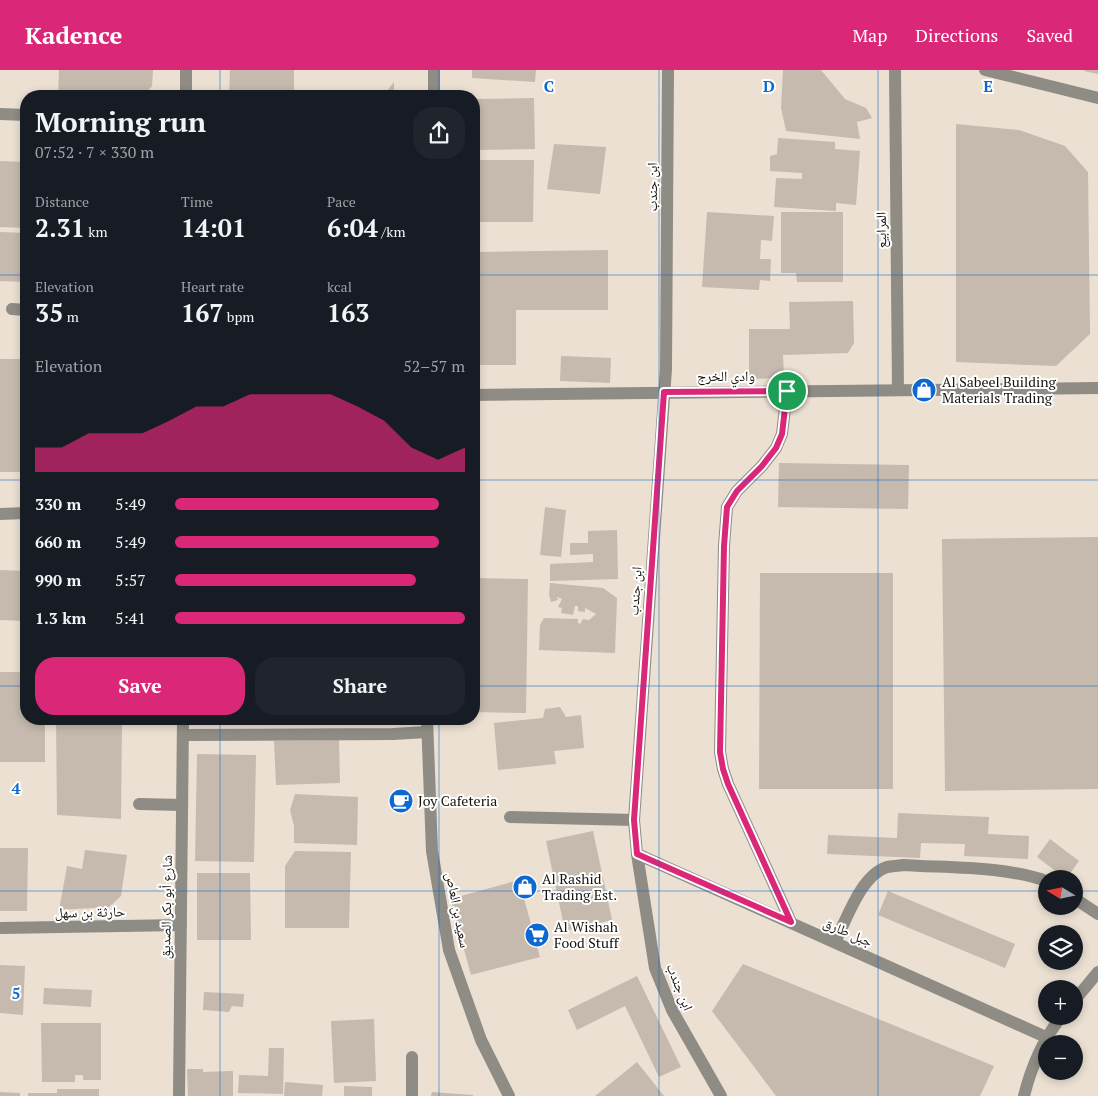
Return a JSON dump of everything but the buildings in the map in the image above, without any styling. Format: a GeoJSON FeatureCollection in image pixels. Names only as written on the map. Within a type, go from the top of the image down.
{"type":"FeatureCollection","features":[{"type":"Feature","properties":{"kind":"street"},"geometry":{"type":"LineString","coordinates":[[186,70],[186,90]]}},
{"type":"Feature","properties":{"kind":"street"},"geometry":{"type":"LineString","coordinates":[[434,70],[434,90]]}},
{"type":"Feature","properties":{"kind":"street","name":"ابن جندب"},"geometry":{"type":"LineString","coordinates":[[668,70],[664,392],[634,820],[637,854],[656,968],[672,1010],[722,1096]]}},
{"type":"Feature","properties":{"kind":"street","name":"المرابيع"},"geometry":{"type":"LineString","coordinates":[[895,70],[898,390]]}},
{"type":"Feature","properties":{"kind":"street"},"geometry":{"type":"LineString","coordinates":[[985,70],[1098,98]]}},
{"type":"Feature","properties":{"kind":"street"},"geometry":{"type":"LineString","coordinates":[[0,114],[20,115]]}},
{"type":"Feature","properties":{"kind":"street"},"geometry":{"type":"LineString","coordinates":[[12,309],[20,310]]}},
{"type":"Feature","properties":{"kind":"street","name":"وادي الخرج"},"geometry":{"type":"LineString","coordinates":[[480,395],[1098,388]]}},
{"type":"Feature","properties":{"kind":"street"},"geometry":{"type":"LineString","coordinates":[[787,391],[782,434],[776,448],[762,466],[737,491],[727,507],[724,546],[720,752],[728,784],[791,922]]}},
{"type":"Feature","properties":{"kind":"street"},"geometry":{"type":"LineString","coordinates":[[0,514],[20,513]]}},
{"type":"Feature","properties":{"kind":"street","name":"شارع أبو بكر الصديق"},"geometry":{"type":"LineString","coordinates":[[179,1096],[183,725]]}},
{"type":"Feature","properties":{"kind":"street"},"geometry":{"type":"LineString","coordinates":[[183,735],[394,734],[427,725]]}},
{"type":"Feature","properties":{"kind":"street","name":"سعيد بن العاص"},"geometry":{"type":"LineString","coordinates":[[427,725],[432,851],[449,950],[481,1040],[509,1096]]}},
{"type":"Feature","properties":{"kind":"street"},"geometry":{"type":"LineString","coordinates":[[139,804],[182,805]]}},
{"type":"Feature","properties":{"kind":"street"},"geometry":{"type":"LineString","coordinates":[[510,817],[634,820]]}},
{"type":"Feature","properties":{"kind":"street","name":"جبل طارق"},"geometry":{"type":"LineString","coordinates":[[637,854],[1041,1035]]}},
{"type":"Feature","properties":{"kind":"street"},"geometry":{"type":"LineString","coordinates":[[836,942],[862,888],[873,876],[886,868],[903,865],[1006,872],[1038,879]]}},
{"type":"Feature","properties":{"kind":"street"},"geometry":{"type":"LineString","coordinates":[[1083,904],[1098,914]]}},
{"type":"Feature","properties":{"kind":"street","name":"حارثة بن سهل"},"geometry":{"type":"LineString","coordinates":[[0,928],[181,925]]}},
{"type":"Feature","properties":{"kind":"street"},"geometry":{"type":"LineString","coordinates":[[1083,990],[1098,972]]}},
{"type":"Feature","properties":{"kind":"street"},"geometry":{"type":"LineString","coordinates":[[1024,1096],[1038,1056]]}},
{"type":"Feature","properties":{"kind":"street"},"geometry":{"type":"LineString","coordinates":[[412,1058],[412,1096]]}},
{"type":"Feature","properties":{"kind":"place","name":"Al Sabeel Building Materials Trading"},"geometry":{"type":"Point","coordinates":[924,390]}},
{"type":"Feature","properties":{"kind":"place","name":"Joy Cafeteria"},"geometry":{"type":"Point","coordinates":[401,801]}},
{"type":"Feature","properties":{"kind":"place","name":"Al Rashid Trading Est."},"geometry":{"type":"Point","coordinates":[525,887]}},
{"type":"Feature","properties":{"kind":"place","name":"Al Wishah Food Stuff"},"geometry":{"type":"Point","coordinates":[537,935]}},
{"type":"Feature","properties":{"kind":"route"},"geometry":{"type":"LineString","coordinates":[[787,391],[782,434],[776,448],[762,466],[737,491],[727,507],[724,546],[720,752],[728,784],[791,922],[637,854],[634,820],[664,392],[787,391]]}}]}
